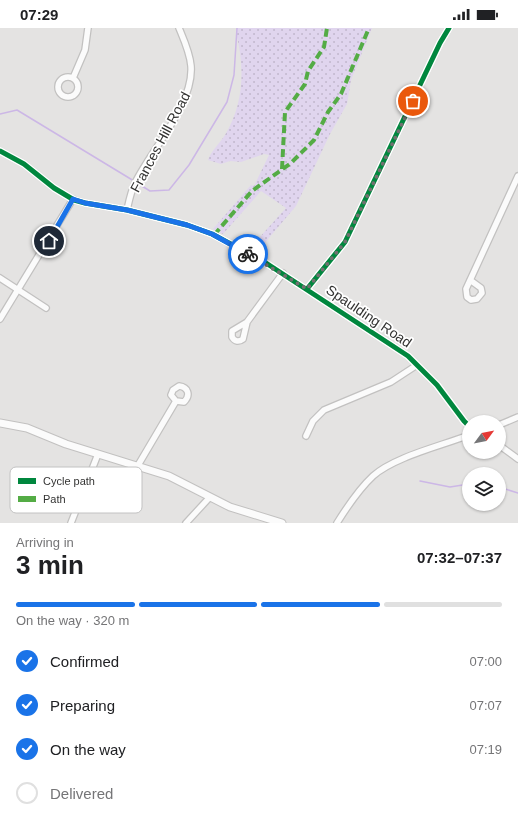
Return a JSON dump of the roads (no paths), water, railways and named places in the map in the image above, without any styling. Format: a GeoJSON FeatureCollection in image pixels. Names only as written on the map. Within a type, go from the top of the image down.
{"type":"FeatureCollection","features":[{"type":"Feature","properties":{"kind":"main road"},"geometry":{"type":"LineString","coordinates":[[0,423],[27,428],[137,467]]}},
{"type":"Feature","properties":{"kind":"main road"},"geometry":{"type":"LineString","coordinates":[[142,468],[169,476],[230,507],[282,523]]}},
{"type":"Feature","properties":{"kind":"street"},"geometry":{"type":"LineString","coordinates":[[73,78],[85,50],[88,28]]}},
{"type":"Feature","properties":{"kind":"street","name":"Frances Hill Road"},"geometry":{"type":"LineString","coordinates":[[127,210],[134,184],[179,112],[188,90],[191,67],[190,57],[179,28]]}},
{"type":"Feature","properties":{"kind":"street"},"geometry":{"type":"LineString","coordinates":[[307,289],[345,242],[440,43],[449,28]]}},
{"type":"Feature","properties":{"kind":"street","name":"Spaulding Road"},"geometry":{"type":"LineString","coordinates":[[0,151],[20,161],[54,188],[73,199],[85,203],[127,210],[187,225],[216,236],[283,273],[396,347],[418,365],[444,393],[462,418]]}},
{"type":"Feature","properties":{"kind":"street"},"geometry":{"type":"LineString","coordinates":[[470,280],[518,176]]}},
{"type":"Feature","properties":{"kind":"street"},"geometry":{"type":"LineString","coordinates":[[0,319],[73,199]]}},
{"type":"Feature","properties":{"kind":"street"},"geometry":{"type":"LineString","coordinates":[[247,322],[283,273]]}},
{"type":"Feature","properties":{"kind":"street"},"geometry":{"type":"LineString","coordinates":[[0,278],[46,308]]}},
{"type":"Feature","properties":{"kind":"street"},"geometry":{"type":"LineString","coordinates":[[306,436],[313,421],[324,410],[391,382],[418,365]]}},
{"type":"Feature","properties":{"kind":"street"},"geometry":{"type":"LineString","coordinates":[[137,467],[176,401]]}},
{"type":"Feature","properties":{"kind":"street"},"geometry":{"type":"LineString","coordinates":[[506,422],[518,417]]}},
{"type":"Feature","properties":{"kind":"street"},"geometry":{"type":"LineString","coordinates":[[337,523],[367,482],[380,470],[405,458],[462,438]]}},
{"type":"Feature","properties":{"kind":"street"},"geometry":{"type":"LineString","coordinates":[[506,450],[518,459]]}},
{"type":"Feature","properties":{"kind":"street"},"geometry":{"type":"LineString","coordinates":[[93,467],[98,454]]}},
{"type":"Feature","properties":{"kind":"street"},"geometry":{"type":"LineString","coordinates":[[186,523],[210,497]]}},
{"type":"Feature","properties":{"kind":"street"},"geometry":{"type":"LineString","coordinates":[[71,523],[75,513]]}},
{"type":"Feature","properties":{"kind":"waterway"},"geometry":{"type":"LineString","coordinates":[[137,183],[150,191],[169,190],[189,165],[227,102],[234,75],[237,28]]}},
{"type":"Feature","properties":{"kind":"waterway"},"geometry":{"type":"LineString","coordinates":[[0,114],[17,110],[134,181]]}},
{"type":"Feature","properties":{"kind":"waterway"},"geometry":{"type":"LineString","coordinates":[[420,481],[450,487],[462,485]]}},
{"type":"Feature","properties":{"kind":"waterway"},"geometry":{"type":"LineString","coordinates":[[506,489],[518,493]]}}]}
